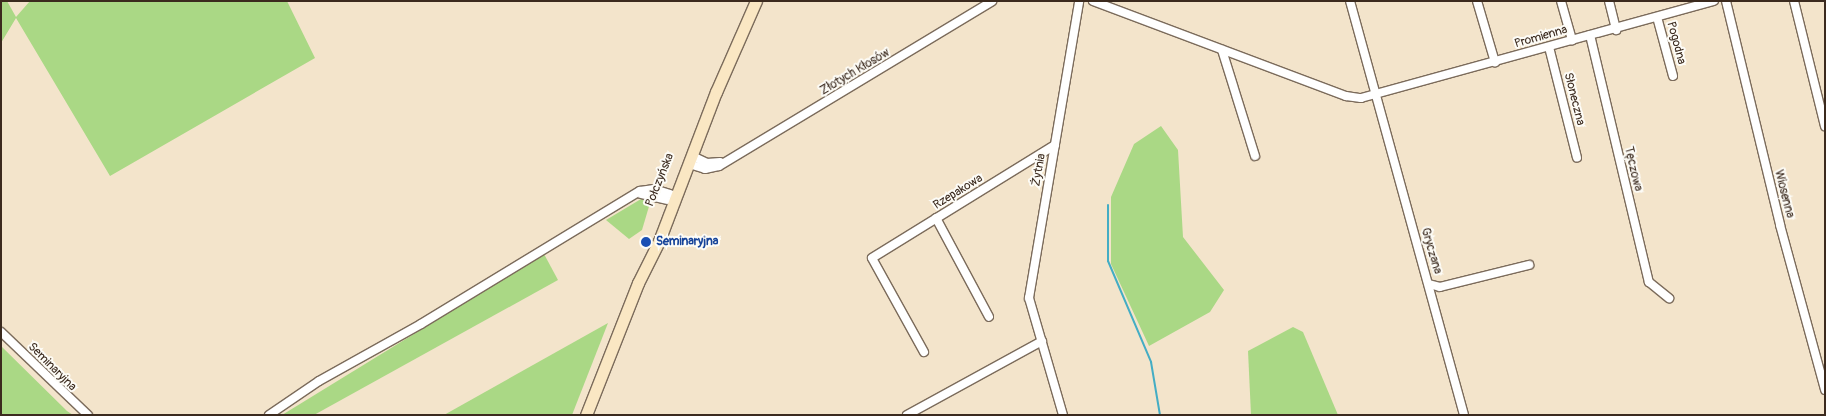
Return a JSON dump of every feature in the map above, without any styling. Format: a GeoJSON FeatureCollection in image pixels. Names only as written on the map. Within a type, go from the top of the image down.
{"type":"FeatureCollection","features":[{"type":"Feature","properties":{"kind":"main road","name":"Połczyńska"},"geometry":{"type":"LineString","coordinates":[[586,415],[671,198],[756,1]]}},
{"type":"Feature","properties":{"kind":"street","name":"Złotych Kłosów"},"geometry":{"type":"LineString","coordinates":[[688,159],[710,169],[992,1]]}},
{"type":"Feature","properties":{"kind":"street","name":"Żytnia"},"geometry":{"type":"LineString","coordinates":[[1063,415],[1029,298],[1080,1]]}},
{"type":"Feature","properties":{"kind":"street"},"geometry":{"type":"LineString","coordinates":[[1093,1],[1346,96],[1374,95]]}},
{"type":"Feature","properties":{"kind":"street","name":"Gryczana"},"geometry":{"type":"LineString","coordinates":[[1350,1],[1374,95],[1429,284],[1464,415]]}},
{"type":"Feature","properties":{"kind":"street"},"geometry":{"type":"LineString","coordinates":[[1477,1],[1495,62]]}},
{"type":"Feature","properties":{"kind":"street"},"geometry":{"type":"LineString","coordinates":[[1561,1],[1572,40]]}},
{"type":"Feature","properties":{"kind":"street"},"geometry":{"type":"LineString","coordinates":[[1610,1],[1616,30]]}},
{"type":"Feature","properties":{"kind":"street","name":"Promienna"},"geometry":{"type":"LineString","coordinates":[[1374,95],[1590,35],[1616,30],[1713,1]]}},
{"type":"Feature","properties":{"kind":"street","name":"Wiosenna"},"geometry":{"type":"LineString","coordinates":[[1726,1],[1780,225],[1825,390]]}},
{"type":"Feature","properties":{"kind":"street"},"geometry":{"type":"LineString","coordinates":[[1794,1],[1825,126]]}},
{"type":"Feature","properties":{"kind":"street","name":"Pogodna"},"geometry":{"type":"LineString","coordinates":[[1657,17],[1673,76]]}},
{"type":"Feature","properties":{"kind":"street","name":"Tęczowa"},"geometry":{"type":"LineString","coordinates":[[1590,35],[1647,277],[1655,290],[1669,298]]}},
{"type":"Feature","properties":{"kind":"street","name":"Słoneczna"},"geometry":{"type":"LineString","coordinates":[[1549,47],[1577,158]]}},
{"type":"Feature","properties":{"kind":"street"},"geometry":{"type":"LineString","coordinates":[[1222,50],[1255,156]]}},
{"type":"Feature","properties":{"kind":"street","name":"Rzepakowa"},"geometry":{"type":"LineString","coordinates":[[924,352],[872,258],[1055,145]]}},
{"type":"Feature","properties":{"kind":"street"},"geometry":{"type":"LineString","coordinates":[[269,415],[319,381],[421,324],[636,195],[650,194],[671,198]]}},
{"type":"Feature","properties":{"kind":"street"},"geometry":{"type":"LineString","coordinates":[[936,218],[989,317]]}},
{"type":"Feature","properties":{"kind":"street"},"geometry":{"type":"LineString","coordinates":[[1429,284],[1440,287],[1529,265]]}},
{"type":"Feature","properties":{"kind":"street","name":"Seminaryjna"},"geometry":{"type":"LineString","coordinates":[[1,332],[88,415]]}},
{"type":"Feature","properties":{"kind":"street"},"geometry":{"type":"LineString","coordinates":[[907,415],[1042,341]]}},
{"type":"Feature","properties":{"kind":"green space"},"geometry":{"type":"Polygon","coordinates":[[[1,1],[7,1],[16,17],[30,1],[287,1],[315,58],[110,176],[16,18],[1,43],[1,1]]]}},
{"type":"Feature","properties":{"kind":"green space"},"geometry":{"type":"Polygon","coordinates":[[[1161,126],[1178,150],[1183,237],[1224,290],[1210,312],[1149,346],[1111,264],[1111,197],[1134,144],[1161,126]]]}},
{"type":"Feature","properties":{"kind":"green space"},"geometry":{"type":"Polygon","coordinates":[[[641,199],[650,203],[642,230],[629,239],[606,220],[641,199]]]}},
{"type":"Feature","properties":{"kind":"green space"},"geometry":{"type":"Polygon","coordinates":[[[544,254],[558,280],[314,415],[282,415],[544,254]]]}},
{"type":"Feature","properties":{"kind":"green space"},"geometry":{"type":"Polygon","coordinates":[[[608,323],[572,415],[444,415],[608,323]]]}},
{"type":"Feature","properties":{"kind":"green space"},"geometry":{"type":"Polygon","coordinates":[[[1293,327],[1303,332],[1338,415],[1251,415],[1248,351],[1293,327]]]}},
{"type":"Feature","properties":{"kind":"green space"},"geometry":{"type":"Polygon","coordinates":[[[1,346],[67,411],[73,415],[1,415],[1,346]]]}},
{"type":"Feature","properties":{"kind":"waterway"},"geometry":{"type":"LineString","coordinates":[[1108,205],[1108,261],[1151,362],[1160,415]]}},
{"type":"Feature","properties":{"kind":"place","name":"Seminaryjna"},"geometry":{"type":"Point","coordinates":[646,242]}}]}
